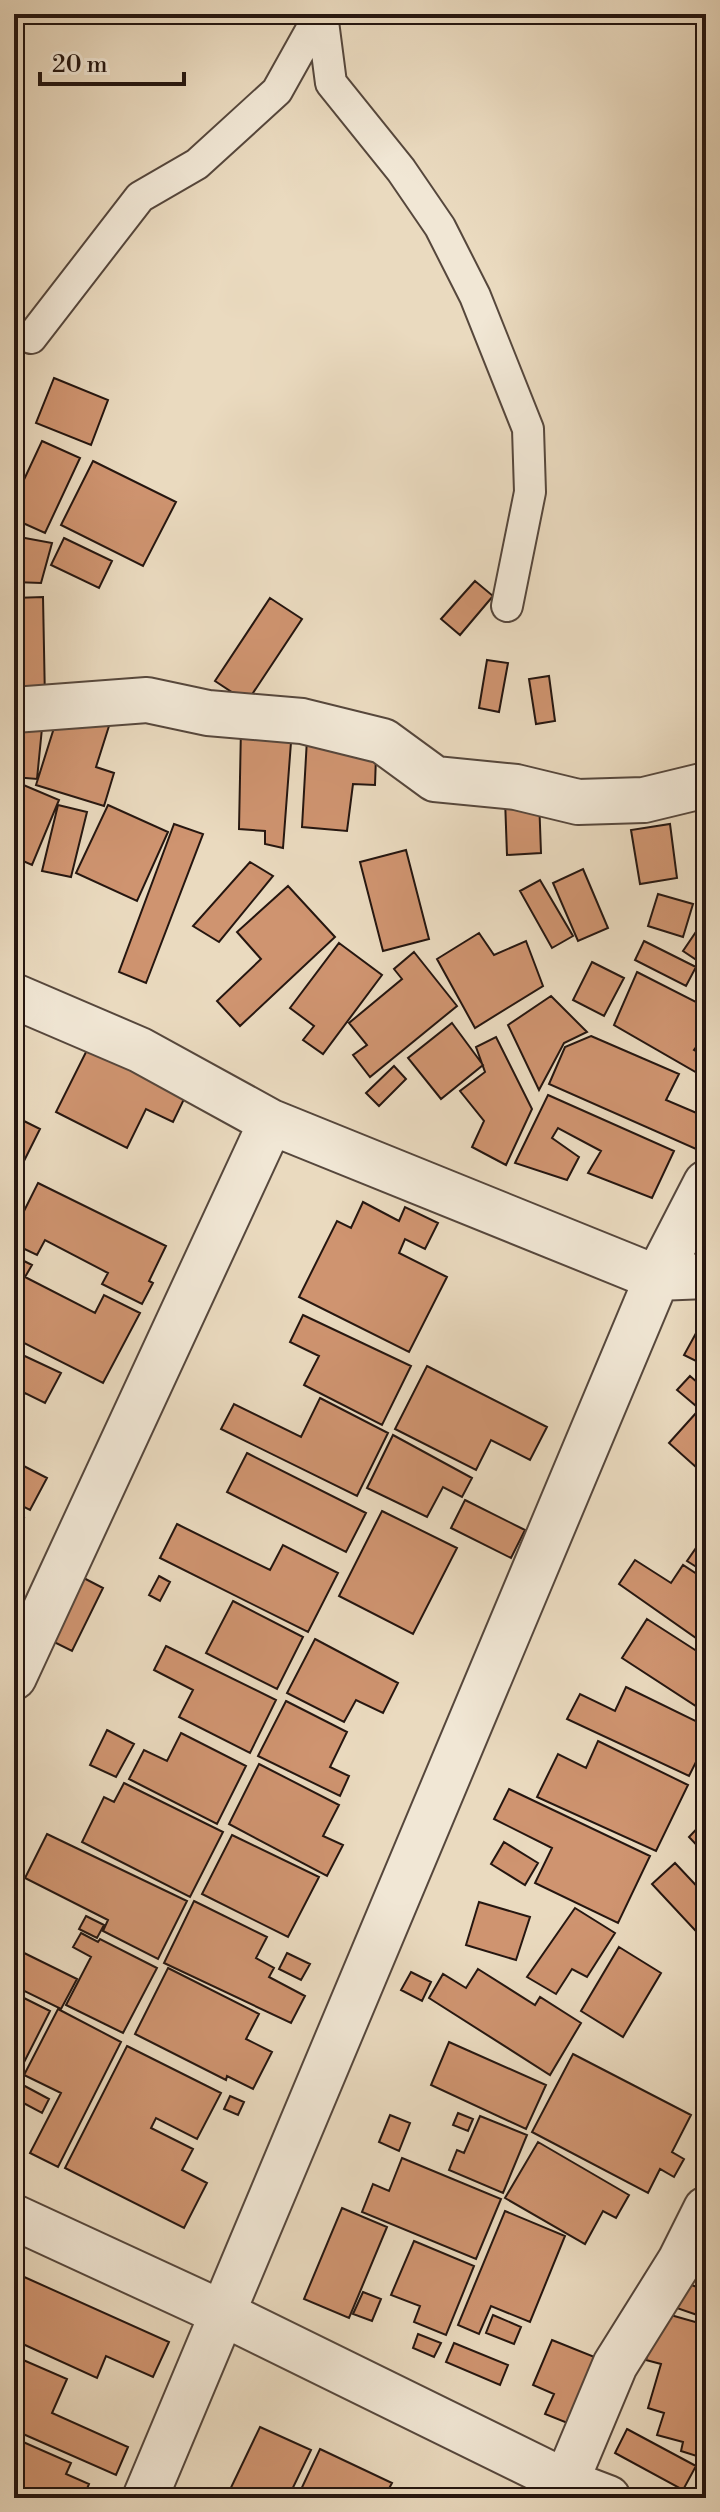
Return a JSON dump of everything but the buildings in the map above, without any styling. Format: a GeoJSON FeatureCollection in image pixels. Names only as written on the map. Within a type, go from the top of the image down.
{"type":"FeatureCollection","features":[{"type":"Feature","properties":{"kind":"street"},"geometry":{"type":"LineString","coordinates":[[14,710],[147,700],[208,713],[302,721],[383,741],[435,779],[516,787],[578,802],[644,800],[706,785]]}},
{"type":"Feature","properties":{"kind":"street"},"geometry":{"type":"LineString","coordinates":[[14,996],[140,1050],[271,1122],[657,1278],[706,1276]]}},
{"type":"Feature","properties":{"kind":"street"},"geometry":{"type":"LineString","coordinates":[[14,1677],[271,1122]]}},
{"type":"Feature","properties":{"kind":"street"},"geometry":{"type":"LineString","coordinates":[[145,2498],[657,1278],[706,1183]]}},
{"type":"Feature","properties":{"kind":"street"},"geometry":{"type":"LineString","coordinates":[[566,2482],[615,2365],[680,2261],[706,2209]]}},
{"type":"Feature","properties":{"kind":"street"},"geometry":{"type":"LineString","coordinates":[[14,2217],[222,2313],[566,2482],[608,2498]]}},
{"type":"Feature","properties":{"kind":"lane"},"geometry":{"type":"LineString","coordinates":[[31,338],[140,197],[197,164],[277,91],[321,14]]}},
{"type":"Feature","properties":{"kind":"lane"},"geometry":{"type":"LineString","coordinates":[[321,14],[331,83],[401,170],[440,227],[475,296],[528,429],[530,492],[507,606]]}}]}
